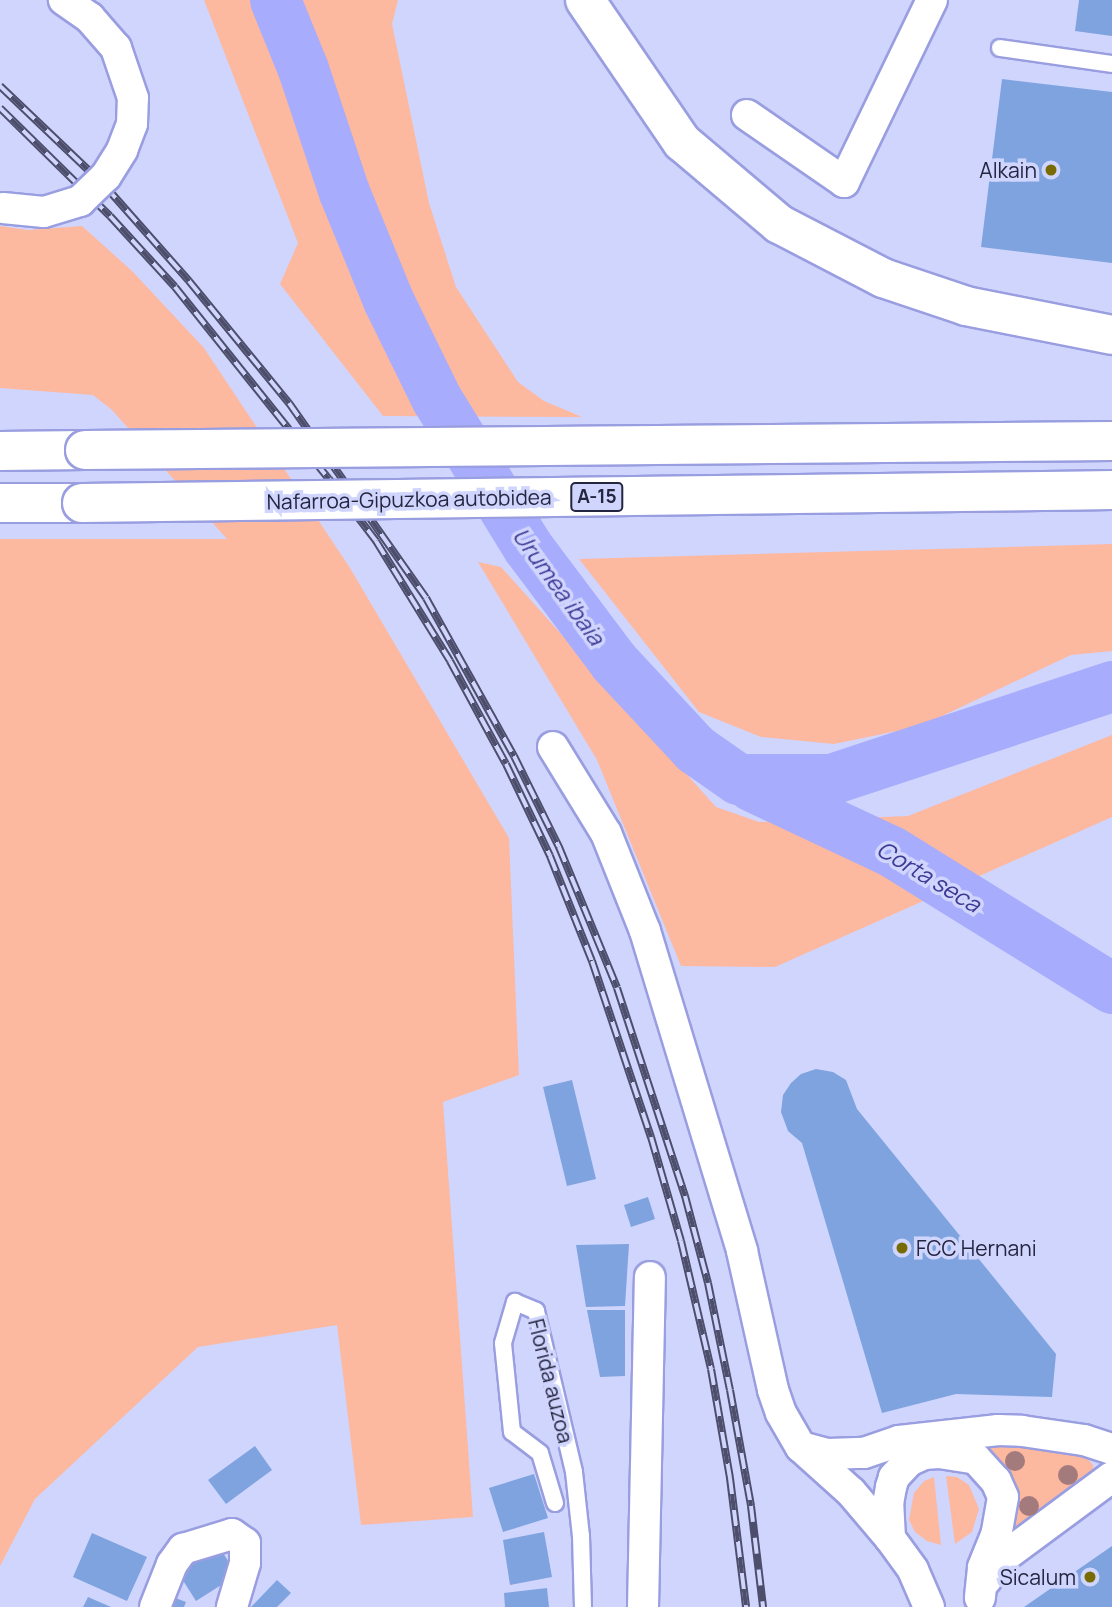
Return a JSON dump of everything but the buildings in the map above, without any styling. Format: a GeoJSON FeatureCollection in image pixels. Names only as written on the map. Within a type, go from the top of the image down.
{"type":"FeatureCollection","features":[{"type":"Feature","properties":{"kind":"main road"},"geometry":{"type":"LineString","coordinates":[[585,0],[682,142],[779,225],[895,282],[966,306],[1112,335]]}},
{"type":"Feature","properties":{"kind":"main road"},"geometry":{"type":"LineString","coordinates":[[0,451],[1112,442]]}},
{"type":"Feature","properties":{"kind":"main road","name":"Nafarroa-Gipuzkoa autobidea"},"geometry":{"type":"LineString","coordinates":[[0,503],[1112,490]]}},
{"type":"Feature","properties":{"kind":"street"},"geometry":{"type":"LineString","coordinates":[[1,208],[44,212],[80,201],[106,176],[122,150],[132,124],[133,98],[116,48],[90,18],[64,0]]}},
{"type":"Feature","properties":{"kind":"street"},"geometry":{"type":"LineString","coordinates":[[747,115],[844,182],[932,0]]}},
{"type":"Feature","properties":{"kind":"street"},"geometry":{"type":"LineString","coordinates":[[553,747],[606,832],[645,931],[742,1251],[773,1390],[785,1422],[801,1447],[851,1492],[890,1538],[918,1579],[929,1607]]}},
{"type":"Feature","properties":{"kind":"street"},"geometry":{"type":"LineString","coordinates":[[643,1607],[650,1277]]}},
{"type":"Feature","properties":{"kind":"street"},"geometry":{"type":"LineString","coordinates":[[801,1447],[828,1454],[864,1453],[936,1435],[1021,1430],[1084,1440],[1112,1449]]}},
{"type":"Feature","properties":{"kind":"street"},"geometry":{"type":"LineString","coordinates":[[851,1492],[869,1461],[885,1446]]}},
{"type":"Feature","properties":{"kind":"street"},"geometry":{"type":"LineString","coordinates":[[890,1538],[888,1504],[891,1487],[902,1468],[924,1454],[961,1454],[976,1458],[996,1481],[1003,1497],[996,1535],[983,1568],[981,1602]]}},
{"type":"Feature","properties":{"kind":"street"},"geometry":{"type":"LineString","coordinates":[[981,1602],[992,1569],[1002,1559],[1112,1477]]}},
{"type":"Feature","properties":{"kind":"street"},"geometry":{"type":"LineString","coordinates":[[851,1492],[891,1487]]}},
{"type":"Feature","properties":{"kind":"street"},"geometry":{"type":"LineString","coordinates":[[155,1607],[172,1564],[183,1549],[232,1534],[245,1543],[245,1553],[232,1607]]}},
{"type":"Feature","properties":{"kind":"lane"},"geometry":{"type":"LineString","coordinates":[[1000,48],[1112,64]]}},
{"type":"Feature","properties":{"kind":"lane","name":"Florida auzoa"},"geometry":{"type":"LineString","coordinates":[[555,1503],[540,1453],[512,1432],[503,1343],[515,1302],[536,1311],[574,1472],[581,1536],[583,1607]]}},
{"type":"Feature","properties":{"kind":"shaded area"},"geometry":{"type":"Polygon","coordinates":[[[204,0],[398,0],[392,24],[429,203],[456,287],[518,382],[544,401],[582,417],[383,416],[280,284],[298,243],[204,0]]]}},
{"type":"Feature","properties":{"kind":"shaded area"},"geometry":{"type":"Polygon","coordinates":[[[0,226],[28,230],[82,226],[132,271],[204,348],[350,568],[509,838],[519,1075],[443,1102],[473,1517],[361,1525],[337,1325],[198,1347],[35,1499],[0,1566],[0,539],[227,539],[112,410],[93,395],[0,388],[0,226]]]}},
{"type":"Feature","properties":{"kind":"shaded area"},"geometry":{"type":"Polygon","coordinates":[[[1112,544],[1112,651],[1071,655],[921,726],[834,744],[761,737],[699,712],[579,559],[1112,544]]]}},
{"type":"Feature","properties":{"kind":"shaded area"},"geometry":{"type":"Polygon","coordinates":[[[478,562],[501,567],[716,807],[759,822],[908,816],[1112,735],[1112,817],[775,967],[681,966],[597,760],[478,562]]]}},
{"type":"Feature","properties":{"kind":"shaded area"},"geometry":{"type":"Polygon","coordinates":[[[997,1438],[1086,1457],[1093,1465],[1093,1473],[1011,1534],[1016,1500],[1011,1478],[995,1457],[969,1441],[997,1438]]]}},
{"type":"Feature","properties":{"kind":"shaded area"},"geometry":{"type":"Polygon","coordinates":[[[946,1476],[957,1477],[969,1485],[979,1509],[972,1532],[955,1544],[946,1476]]]}},
{"type":"Feature","properties":{"kind":"shaded area"},"geometry":{"type":"Polygon","coordinates":[[[934,1477],[941,1545],[927,1541],[915,1532],[909,1520],[914,1493],[924,1481],[934,1477]]]}},
{"type":"Feature","properties":{"kind":"waterway","name":"Urumea ibaia"},"geometry":{"type":"LineString","coordinates":[[275,0],[303,69],[344,192],[388,300],[436,398],[527,546],[614,662],[695,749],[738,779],[831,779],[1112,686]]}},
{"type":"Feature","properties":{"kind":"waterway","name":"Corta seca"},"geometry":{"type":"LineString","coordinates":[[752,786],[891,851],[1112,988]]}},
{"type":"Feature","properties":{"kind":"railway"},"geometry":{"type":"LineString","coordinates":[[0,86],[105,186],[189,281],[289,403],[426,598],[514,756],[559,847],[617,988],[685,1196],[708,1283],[730,1390],[751,1506],[763,1607]]}},
{"type":"Feature","properties":{"kind":"railway"},"geometry":{"type":"LineString","coordinates":[[0,108],[110,216],[175,287],[329,479],[376,541],[450,661],[506,764],[550,856],[592,961],[651,1137],[681,1241],[711,1369],[730,1478],[746,1607]]}},
{"type":"Feature","properties":{"kind":"place","name":"Alkain"},"geometry":{"type":"Point","coordinates":[1051,170]}},
{"type":"Feature","properties":{"kind":"place","name":"FCC Hernani"},"geometry":{"type":"Point","coordinates":[902,1248]}},
{"type":"Feature","properties":{"kind":"place","name":"Sicalum"},"geometry":{"type":"Point","coordinates":[1090,1577]}}]}
